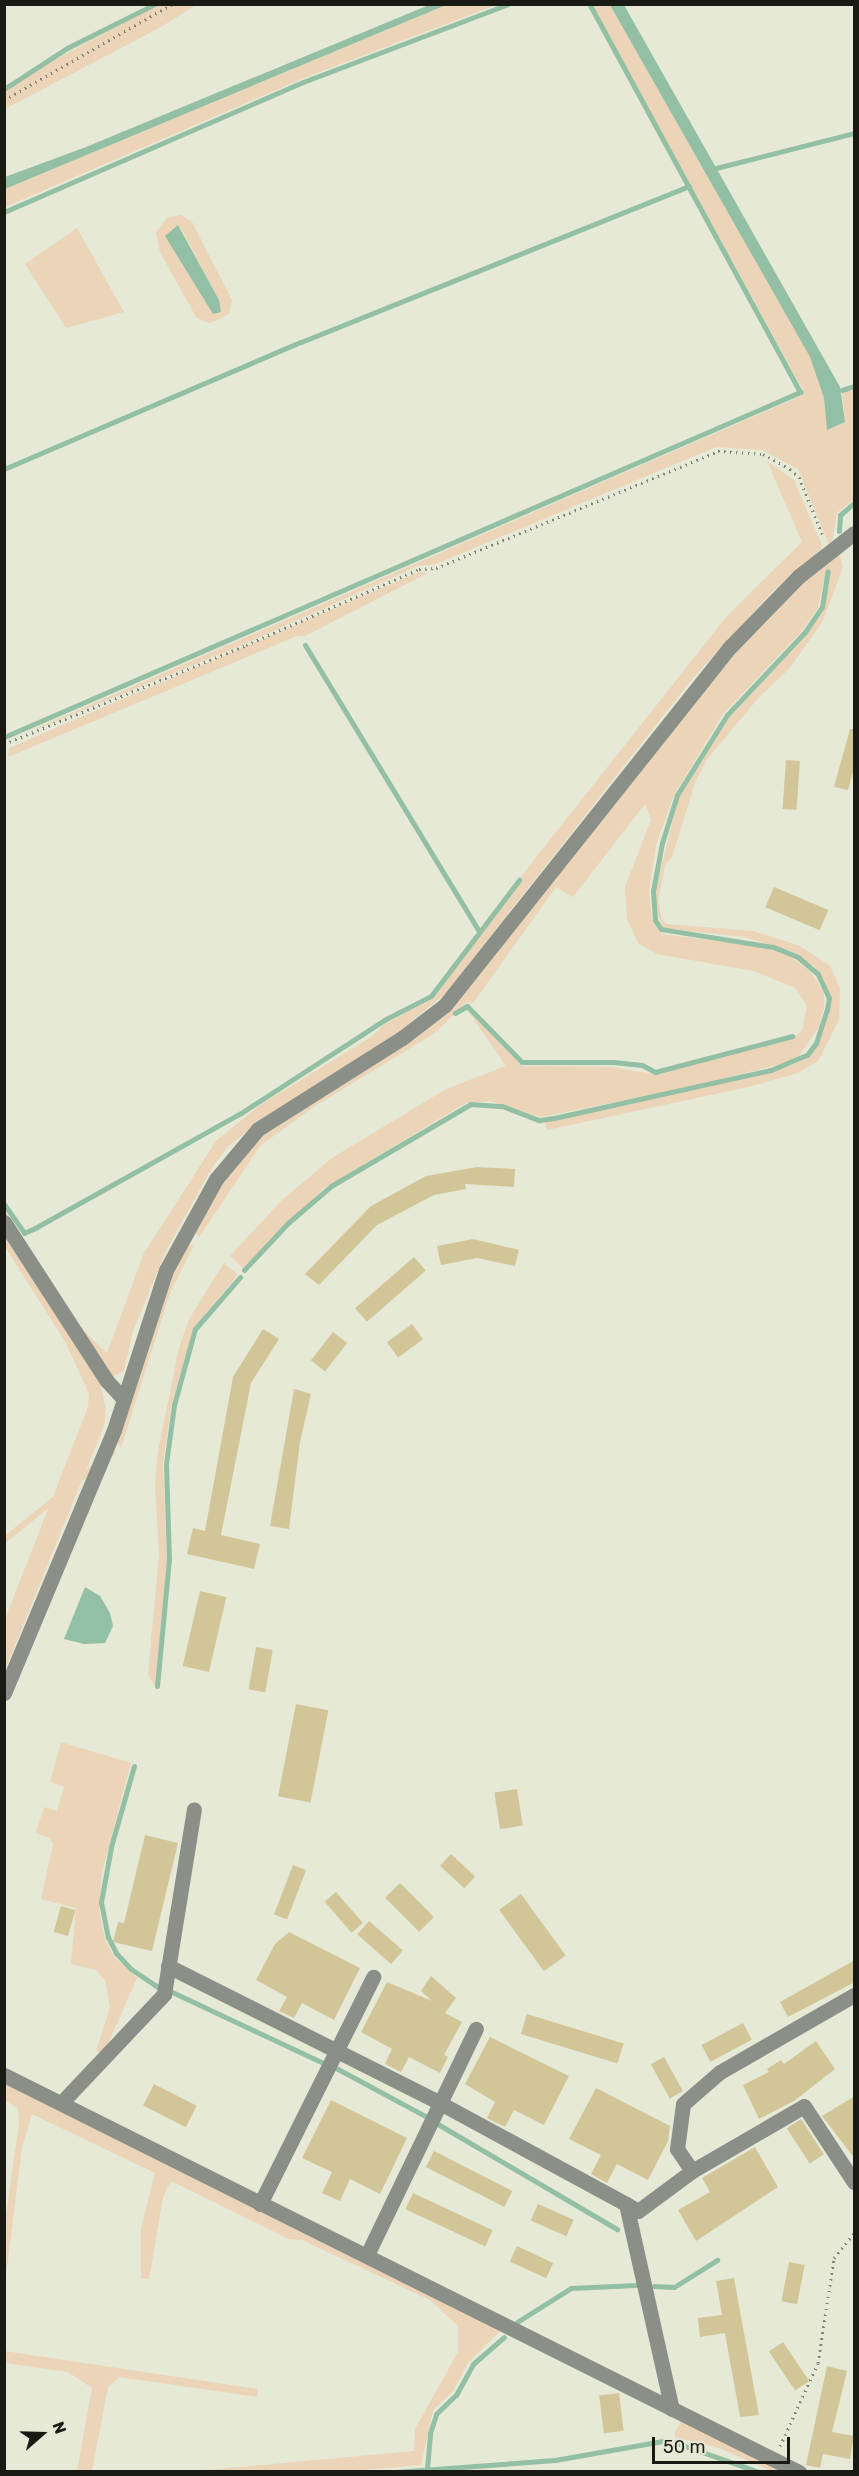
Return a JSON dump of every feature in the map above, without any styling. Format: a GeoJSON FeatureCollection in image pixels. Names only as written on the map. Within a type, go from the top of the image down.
{"type":"FeatureCollection","features":[{"type":"Feature","properties":{"kind":"street"},"geometry":{"type":"LineString","coordinates":[[4,1693],[124,1399],[166,1270],[191,1220],[231,1157],[258,1129],[402,1038],[446,1005],[730,647],[778,596],[855,533]]}},
{"type":"Feature","properties":{"kind":"street"},"geometry":{"type":"LineString","coordinates":[[4,1221],[107,1381],[124,1399]]}},
{"type":"Feature","properties":{"kind":"street"},"geometry":{"type":"LineString","coordinates":[[62,2102],[164,1994],[194,1809]]}},
{"type":"Feature","properties":{"kind":"street"},"geometry":{"type":"LineString","coordinates":[[168,1966],[440,2103],[638,2211],[692,2171],[804,2106],[855,2182]]}},
{"type":"Feature","properties":{"kind":"street"},"geometry":{"type":"LineString","coordinates":[[260,2204],[373,1977]]}},
{"type":"Feature","properties":{"kind":"street"},"geometry":{"type":"LineString","coordinates":[[692,2171],[677,2149],[683,2104],[720,2072],[855,1995]]}},
{"type":"Feature","properties":{"kind":"street"},"geometry":{"type":"LineString","coordinates":[[367,2255],[476,2029]]}},
{"type":"Feature","properties":{"kind":"street"},"geometry":{"type":"LineString","coordinates":[[4,2075],[798,2472]]}},
{"type":"Feature","properties":{"kind":"street"},"geometry":{"type":"LineString","coordinates":[[626,2204],[672,2409]]}},
{"type":"Feature","properties":{"kind":"path"},"geometry":{"type":"LineString","coordinates":[[4,100],[172,4]]}},
{"type":"Feature","properties":{"kind":"path"},"geometry":{"type":"LineString","coordinates":[[4,744],[246,645],[419,568],[436,568],[718,451],[763,454],[778,459],[799,477],[829,552]]}},
{"type":"Feature","properties":{"kind":"path"},"geometry":{"type":"LineString","coordinates":[[773,2458],[818,2363],[834,2258],[855,2233]]}},
{"type":"Feature","properties":{"kind":"shaded area"},"geometry":{"type":"Polygon","coordinates":[[[159,5],[196,5],[161,27],[5,109],[5,92],[46,64],[159,5]]]}},
{"type":"Feature","properties":{"kind":"shaded area"},"geometry":{"type":"Polygon","coordinates":[[[429,5],[446,5],[5,189],[5,177],[86,147],[429,5]]]}},
{"type":"Feature","properties":{"kind":"shaded area"},"geometry":{"type":"Polygon","coordinates":[[[446,5],[496,5],[304,78],[5,207],[5,189],[446,5]]]}},
{"type":"Feature","properties":{"kind":"shaded area"},"geometry":{"type":"Polygon","coordinates":[[[592,5],[610,5],[810,357],[824,398],[827,430],[845,422],[842,393],[854,390],[854,499],[837,513],[832,542],[829,545],[798,469],[762,450],[716,447],[436,564],[418,566],[242,645],[7,741],[801,396],[804,392],[592,5]]]}},
{"type":"Feature","properties":{"kind":"shaded area"},"geometry":{"type":"Polygon","coordinates":[[[610,5],[624,5],[840,387],[845,422],[827,430],[824,398],[810,357],[610,5]]]}},
{"type":"Feature","properties":{"kind":"shaded area"},"geometry":{"type":"Polygon","coordinates":[[[181,215],[192,222],[232,300],[229,314],[208,323],[196,317],[160,252],[156,232],[167,218],[181,215]],[[181,228],[166,236],[213,314],[219,300],[181,228]]]}},
{"type":"Feature","properties":{"kind":"shaded area"},"geometry":{"type":"Polygon","coordinates":[[[178,225],[219,300],[221,312],[213,314],[165,236],[178,225]]]}},
{"type":"Feature","properties":{"kind":"shaded area"},"geometry":{"type":"Polygon","coordinates":[[[77,228],[124,312],[66,328],[25,264],[77,228]]]}},
{"type":"Feature","properties":{"kind":"shaded area"},"geometry":{"type":"Polygon","coordinates":[[[767,461],[794,480],[822,545],[820,550],[772,592],[693,678],[445,994],[400,1031],[260,1120],[228,1147],[213,1166],[166,1251],[133,1331],[124,1371],[113,1377],[5,1217],[4,1209],[78,1325],[107,1353],[144,1253],[216,1141],[260,1105],[371,1037],[385,1024],[434,998],[526,870],[727,616],[802,542],[767,461]]]}},
{"type":"Feature","properties":{"kind":"shaded area"},"geometry":{"type":"Polygon","coordinates":[[[839,552],[843,567],[823,621],[789,669],[760,696],[708,758],[696,780],[672,857],[665,865],[658,900],[662,920],[667,924],[753,931],[800,946],[830,966],[840,988],[839,1020],[818,1061],[798,1073],[748,1087],[547,1130],[545,1122],[793,1065],[809,1056],[820,1041],[829,998],[824,980],[814,966],[790,951],[744,937],[663,928],[655,907],[655,891],[679,797],[729,718],[808,633],[824,609],[828,577],[824,580],[818,607],[802,631],[723,714],[674,795],[656,845],[649,892],[652,920],[661,934],[761,947],[789,956],[810,971],[824,993],[824,1008],[818,1028],[799,1056],[789,1062],[680,1089],[540,1117],[490,1101],[466,1103],[324,1188],[243,1268],[230,1256],[282,1200],[332,1158],[446,1089],[506,1066],[467,1009],[522,1066],[611,1067],[654,1074],[794,1038],[802,1030],[807,1006],[795,988],[754,971],[657,954],[638,943],[627,919],[625,887],[651,820],[645,804],[573,897],[556,887],[473,1003],[467,1002],[435,1033],[315,1106],[260,1146],[199,1237],[194,1230],[233,1165],[261,1134],[442,1016],[753,632],[789,593],[839,552]]]}},
{"type":"Feature","properties":{"kind":"shaded area"},"geometry":{"type":"Polygon","coordinates":[[[419,572],[428,573],[305,636],[297,636],[8,757],[9,748],[419,572]]]}},
{"type":"Feature","properties":{"kind":"shaded area"},"geometry":{"type":"Polygon","coordinates":[[[5,1228],[100,1382],[106,1411],[104,1426],[5,1670],[5,1619],[88,1407],[89,1394],[66,1343],[5,1247],[5,1228]]]}},
{"type":"Feature","properties":{"kind":"shaded area"},"geometry":{"type":"Polygon","coordinates":[[[194,1245],[170,1293],[121,1448],[116,1440],[170,1276],[185,1246],[194,1245]]]}},
{"type":"Feature","properties":{"kind":"shaded area"},"geometry":{"type":"Polygon","coordinates":[[[224,1263],[238,1275],[195,1326],[171,1406],[163,1465],[167,1560],[155,1687],[148,1674],[159,1555],[155,1484],[158,1451],[179,1348],[189,1319],[224,1263]]]}},
{"type":"Feature","properties":{"kind":"shaded area"},"geometry":{"type":"Polygon","coordinates":[[[112,1449],[116,1454],[4,1544],[4,1536],[112,1449]]]}},
{"type":"Feature","properties":{"kind":"shaded area"},"geometry":{"type":"Polygon","coordinates":[[[85,1587],[100,1596],[110,1613],[113,1626],[105,1643],[84,1644],[64,1639],[85,1587]]]}},
{"type":"Feature","properties":{"kind":"shaded area"},"geometry":{"type":"Polygon","coordinates":[[[61,1742],[131,1763],[102,1872],[99,1910],[105,1939],[114,1957],[137,1978],[104,2053],[96,2051],[110,2007],[105,1980],[96,1970],[71,1964],[76,1908],[41,1899],[53,1844],[50,1838],[36,1833],[44,1807],[57,1811],[64,1787],[50,1782],[61,1742]]]}},
{"type":"Feature","properties":{"kind":"shaded area"},"geometry":{"type":"Polygon","coordinates":[[[5,2083],[500,2331],[468,2363],[453,2391],[433,2410],[421,2465],[341,2472],[196,2471],[414,2451],[415,2429],[458,2352],[458,2326],[430,2300],[302,2240],[289,2239],[171,2181],[163,2197],[149,2279],[141,2278],[141,2229],[155,2173],[32,2114],[22,2147],[5,2284],[5,2221],[19,2124],[18,2109],[5,2100],[5,2083]]]}},
{"type":"Feature","properties":{"kind":"shaded area"},"geometry":{"type":"Polygon","coordinates":[[[4,2351],[258,2389],[257,2397],[119,2377],[108,2387],[92,2471],[77,2471],[92,2388],[68,2372],[5,2363],[4,2351]]]}},
{"type":"Feature","properties":{"kind":"shaded area"},"geometry":{"type":"Polygon","coordinates":[[[682,2421],[786,2471],[771,2471],[719,2448],[675,2437],[675,2431],[682,2421]]]}},
{"type":"Feature","properties":{"kind":"building"},"geometry":{"type":"Polygon","coordinates":[[[850,729],[855,729],[855,765],[848,790],[834,787],[850,729]]]}},
{"type":"Feature","properties":{"kind":"building"},"geometry":{"type":"Polygon","coordinates":[[[786,760],[800,761],[797,810],[783,809],[786,760]]]}},
{"type":"Feature","properties":{"kind":"building"},"geometry":{"type":"Polygon","coordinates":[[[774,887],[828,910],[820,930],[765,907],[774,887]]]}},
{"type":"Feature","properties":{"kind":"building"},"geometry":{"type":"Polygon","coordinates":[[[477,1167],[515,1169],[514,1187],[465,1184],[466,1189],[434,1195],[377,1225],[319,1285],[305,1274],[371,1206],[426,1176],[477,1167]]]}},
{"type":"Feature","properties":{"kind":"building"},"geometry":{"type":"Polygon","coordinates":[[[473,1239],[519,1250],[515,1266],[477,1258],[441,1265],[437,1246],[473,1239]]]}},
{"type":"Feature","properties":{"kind":"building"},"geometry":{"type":"Polygon","coordinates":[[[414,1257],[426,1271],[367,1322],[355,1308],[414,1257]]]}},
{"type":"Feature","properties":{"kind":"building"},"geometry":{"type":"Polygon","coordinates":[[[412,1324],[423,1339],[398,1358],[387,1342],[412,1324]]]}},
{"type":"Feature","properties":{"kind":"building"},"geometry":{"type":"Polygon","coordinates":[[[263,1329],[279,1339],[251,1383],[221,1535],[260,1544],[254,1569],[187,1554],[193,1528],[205,1531],[233,1377],[263,1329]]]}},
{"type":"Feature","properties":{"kind":"building"},"geometry":{"type":"Polygon","coordinates":[[[333,1332],[347,1343],[325,1371],[311,1360],[333,1332]]]}},
{"type":"Feature","properties":{"kind":"building"},"geometry":{"type":"Polygon","coordinates":[[[294,1389],[311,1394],[300,1442],[289,1529],[270,1526],[294,1389]]]}},
{"type":"Feature","properties":{"kind":"building"},"geometry":{"type":"Polygon","coordinates":[[[200,1591],[226,1597],[209,1672],[183,1666],[200,1591]]]}},
{"type":"Feature","properties":{"kind":"building"},"geometry":{"type":"Polygon","coordinates":[[[256,1647],[273,1650],[265,1692],[249,1689],[256,1647]]]}},
{"type":"Feature","properties":{"kind":"building"},"geometry":{"type":"Polygon","coordinates":[[[296,1704],[328,1710],[310,1803],[278,1796],[296,1704]]]}},
{"type":"Feature","properties":{"kind":"building"},"geometry":{"type":"Polygon","coordinates":[[[517,1789],[523,1826],[500,1829],[494,1793],[517,1789]]]}},
{"type":"Feature","properties":{"kind":"building"},"geometry":{"type":"Polygon","coordinates":[[[145,1835],[178,1843],[152,1951],[113,1942],[118,1922],[124,1923],[145,1835]]]}},
{"type":"Feature","properties":{"kind":"building"},"geometry":{"type":"Polygon","coordinates":[[[451,1854],[475,1877],[464,1888],[440,1866],[451,1854]]]}},
{"type":"Feature","properties":{"kind":"building"},"geometry":{"type":"Polygon","coordinates":[[[293,1865],[306,1870],[287,1919],[274,1914],[293,1865]]]}},
{"type":"Feature","properties":{"kind":"building"},"geometry":{"type":"Polygon","coordinates":[[[400,1883],[434,1917],[419,1932],[385,1898],[400,1883]]]}},
{"type":"Feature","properties":{"kind":"building"},"geometry":{"type":"Polygon","coordinates":[[[336,1892],[363,1923],[352,1933],[325,1902],[336,1892]]]}},
{"type":"Feature","properties":{"kind":"building"},"geometry":{"type":"Polygon","coordinates":[[[521,1894],[566,1955],[544,1971],[499,1910],[521,1894]]]}},
{"type":"Feature","properties":{"kind":"building"},"geometry":{"type":"Polygon","coordinates":[[[61,1906],[75,1910],[68,1936],[54,1932],[61,1906]]]}},
{"type":"Feature","properties":{"kind":"building"},"geometry":{"type":"Polygon","coordinates":[[[369,1921],[403,1951],[391,1964],[357,1935],[369,1921]]]}},
{"type":"Feature","properties":{"kind":"building"},"geometry":{"type":"Polygon","coordinates":[[[289,1932],[360,1968],[334,2020],[302,2003],[294,2018],[279,2011],[287,1997],[256,1980],[275,1944],[289,1932]]]}},
{"type":"Feature","properties":{"kind":"building"},"geometry":{"type":"Polygon","coordinates":[[[855,1960],[855,1982],[788,2017],[780,2002],[855,1960]]]}},
{"type":"Feature","properties":{"kind":"building"},"geometry":{"type":"Polygon","coordinates":[[[431,1976],[456,1998],[445,2013],[462,2022],[444,2055],[448,2057],[440,2073],[409,2057],[401,2072],[385,2064],[392,2049],[361,2032],[387,1982],[432,2001],[421,1991],[431,1976]]]}},
{"type":"Feature","properties":{"kind":"building"},"geometry":{"type":"Polygon","coordinates":[[[527,2014],[624,2044],[617,2064],[521,2034],[527,2014]]]}},
{"type":"Feature","properties":{"kind":"building"},"geometry":{"type":"Polygon","coordinates":[[[743,2023],[752,2040],[710,2062],[702,2045],[743,2023]]]}},
{"type":"Feature","properties":{"kind":"building"},"geometry":{"type":"Polygon","coordinates":[[[490,2037],[569,2076],[544,2125],[514,2110],[505,2127],[487,2118],[495,2102],[465,2084],[490,2037]]]}},
{"type":"Feature","properties":{"kind":"building"},"geometry":{"type":"Polygon","coordinates":[[[816,2041],[835,2069],[794,2101],[759,2119],[743,2085],[769,2072],[767,2069],[781,2060],[784,2064],[816,2041]]]}},
{"type":"Feature","properties":{"kind":"building"},"geometry":{"type":"Polygon","coordinates":[[[664,2057],[683,2091],[670,2098],[651,2064],[664,2057]]]}},
{"type":"Feature","properties":{"kind":"building"},"geometry":{"type":"Polygon","coordinates":[[[154,2084],[197,2106],[186,2127],[143,2105],[154,2084]]]}},
{"type":"Feature","properties":{"kind":"building"},"geometry":{"type":"Polygon","coordinates":[[[596,2088],[670,2126],[668,2141],[648,2180],[617,2164],[607,2183],[591,2174],[601,2155],[569,2139],[596,2088]]]}},
{"type":"Feature","properties":{"kind":"building"},"geometry":{"type":"Polygon","coordinates":[[[855,2096],[855,2159],[822,2116],[855,2096]]]}},
{"type":"Feature","properties":{"kind":"building"},"geometry":{"type":"Polygon","coordinates":[[[331,2100],[407,2138],[380,2194],[350,2179],[340,2201],[322,2193],[332,2172],[302,2158],[331,2100]]]}},
{"type":"Feature","properties":{"kind":"building"},"geometry":{"type":"Polygon","coordinates":[[[801,2119],[824,2154],[810,2163],[787,2128],[801,2119]]]}},
{"type":"Feature","properties":{"kind":"building"},"geometry":{"type":"Polygon","coordinates":[[[755,2147],[778,2187],[696,2241],[678,2210],[710,2192],[702,2178],[755,2147]]]}},
{"type":"Feature","properties":{"kind":"building"},"geometry":{"type":"Polygon","coordinates":[[[434,2151],[512,2191],[504,2207],[426,2167],[434,2151]]]}},
{"type":"Feature","properties":{"kind":"building"},"geometry":{"type":"Polygon","coordinates":[[[413,2193],[493,2230],[485,2247],[405,2209],[413,2193]]]}},
{"type":"Feature","properties":{"kind":"building"},"geometry":{"type":"Polygon","coordinates":[[[538,2204],[574,2220],[566,2236],[531,2220],[538,2204]]]}},
{"type":"Feature","properties":{"kind":"building"},"geometry":{"type":"Polygon","coordinates":[[[517,2246],[553,2263],[546,2278],[510,2261],[517,2246]]]}},
{"type":"Feature","properties":{"kind":"building"},"geometry":{"type":"Polygon","coordinates":[[[789,2262],[805,2265],[797,2304],[781,2301],[789,2262]]]}},
{"type":"Feature","properties":{"kind":"building"},"geometry":{"type":"Polygon","coordinates":[[[734,2278],[759,2415],[740,2417],[725,2333],[700,2337],[698,2318],[722,2315],[716,2281],[734,2278]]]}},
{"type":"Feature","properties":{"kind":"building"},"geometry":{"type":"Polygon","coordinates":[[[783,2342],[809,2381],[795,2390],[769,2352],[783,2342]]]}},
{"type":"Feature","properties":{"kind":"building"},"geometry":{"type":"Polygon","coordinates":[[[827,2366],[847,2371],[832,2432],[854,2436],[850,2459],[823,2454],[820,2468],[806,2465],[827,2366]]]}},
{"type":"Feature","properties":{"kind":"building"},"geometry":{"type":"Polygon","coordinates":[[[619,2393],[624,2431],[604,2433],[599,2395],[619,2393]]]}},
{"type":"Feature","properties":{"kind":"waterway"},"geometry":{"type":"LineString","coordinates":[[4,89],[67,48],[155,4]]}},
{"type":"Feature","properties":{"kind":"waterway"},"geometry":{"type":"LineString","coordinates":[[4,212],[303,82],[508,4]]}},
{"type":"Feature","properties":{"kind":"waterway"},"geometry":{"type":"LineString","coordinates":[[4,737],[800,392],[589,4]]}},
{"type":"Feature","properties":{"kind":"waterway"},"geometry":{"type":"LineString","coordinates":[[716,168],[854,133]]}},
{"type":"Feature","properties":{"kind":"waterway"},"geometry":{"type":"LineString","coordinates":[[4,469],[301,342],[689,186]]}},
{"type":"Feature","properties":{"kind":"waterway"},"geometry":{"type":"LineString","coordinates":[[842,390],[854,386]]}},
{"type":"Feature","properties":{"kind":"waterway"},"geometry":{"type":"LineString","coordinates":[[839,531],[840,515],[854,503]]}},
{"type":"Feature","properties":{"kind":"waterway"},"geometry":{"type":"LineString","coordinates":[[244,1270],[288,1223],[331,1186],[471,1104],[502,1106],[539,1120],[554,1118],[771,1070],[807,1055],[816,1043],[829,998],[818,974],[798,957],[773,947],[661,929],[655,920],[653,891],[662,843],[677,795],[727,715],[805,632],[822,607],[828,571]]}},
{"type":"Feature","properties":{"kind":"waterway"},"geometry":{"type":"LineString","coordinates":[[305,645],[479,931]]}},
{"type":"Feature","properties":{"kind":"waterway"},"geometry":{"type":"LineString","coordinates":[[4,1204],[24,1233],[35,1228],[241,1113],[384,1020],[431,996],[519,880]]}},
{"type":"Feature","properties":{"kind":"waterway"},"geometry":{"type":"LineString","coordinates":[[455,1013],[467,1006],[522,1062],[613,1062],[642,1065],[655,1072],[792,1036]]}},
{"type":"Feature","properties":{"kind":"waterway"},"geometry":{"type":"LineString","coordinates":[[157,1686],[169,1560],[166,1464],[174,1405],[195,1329],[240,1277]]}},
{"type":"Feature","properties":{"kind":"waterway"},"geometry":{"type":"LineString","coordinates":[[134,1766],[111,1847],[101,1902],[108,1937],[116,1953],[131,1969],[158,1987]]}},
{"type":"Feature","properties":{"kind":"waterway"},"geometry":{"type":"LineString","coordinates":[[170,1991],[321,2062]]}},
{"type":"Feature","properties":{"kind":"waterway"},"geometry":{"type":"LineString","coordinates":[[336,2068],[425,2116]]}},
{"type":"Feature","properties":{"kind":"waterway"},"geometry":{"type":"LineString","coordinates":[[436,2123],[617,2229]]}},
{"type":"Feature","properties":{"kind":"waterway"},"geometry":{"type":"LineString","coordinates":[[654,2286],[674,2287],[717,2260]]}},
{"type":"Feature","properties":{"kind":"waterway"},"geometry":{"type":"LineString","coordinates":[[517,2322],[571,2288],[636,2285]]}},
{"type":"Feature","properties":{"kind":"waterway"},"geometry":{"type":"LineString","coordinates":[[427,2469],[430,2433],[436,2414],[456,2395],[473,2364],[504,2337]]}},
{"type":"Feature","properties":{"kind":"waterway"},"geometry":{"type":"LineString","coordinates":[[395,2472],[555,2460],[668,2440],[759,2472]]}}]}
